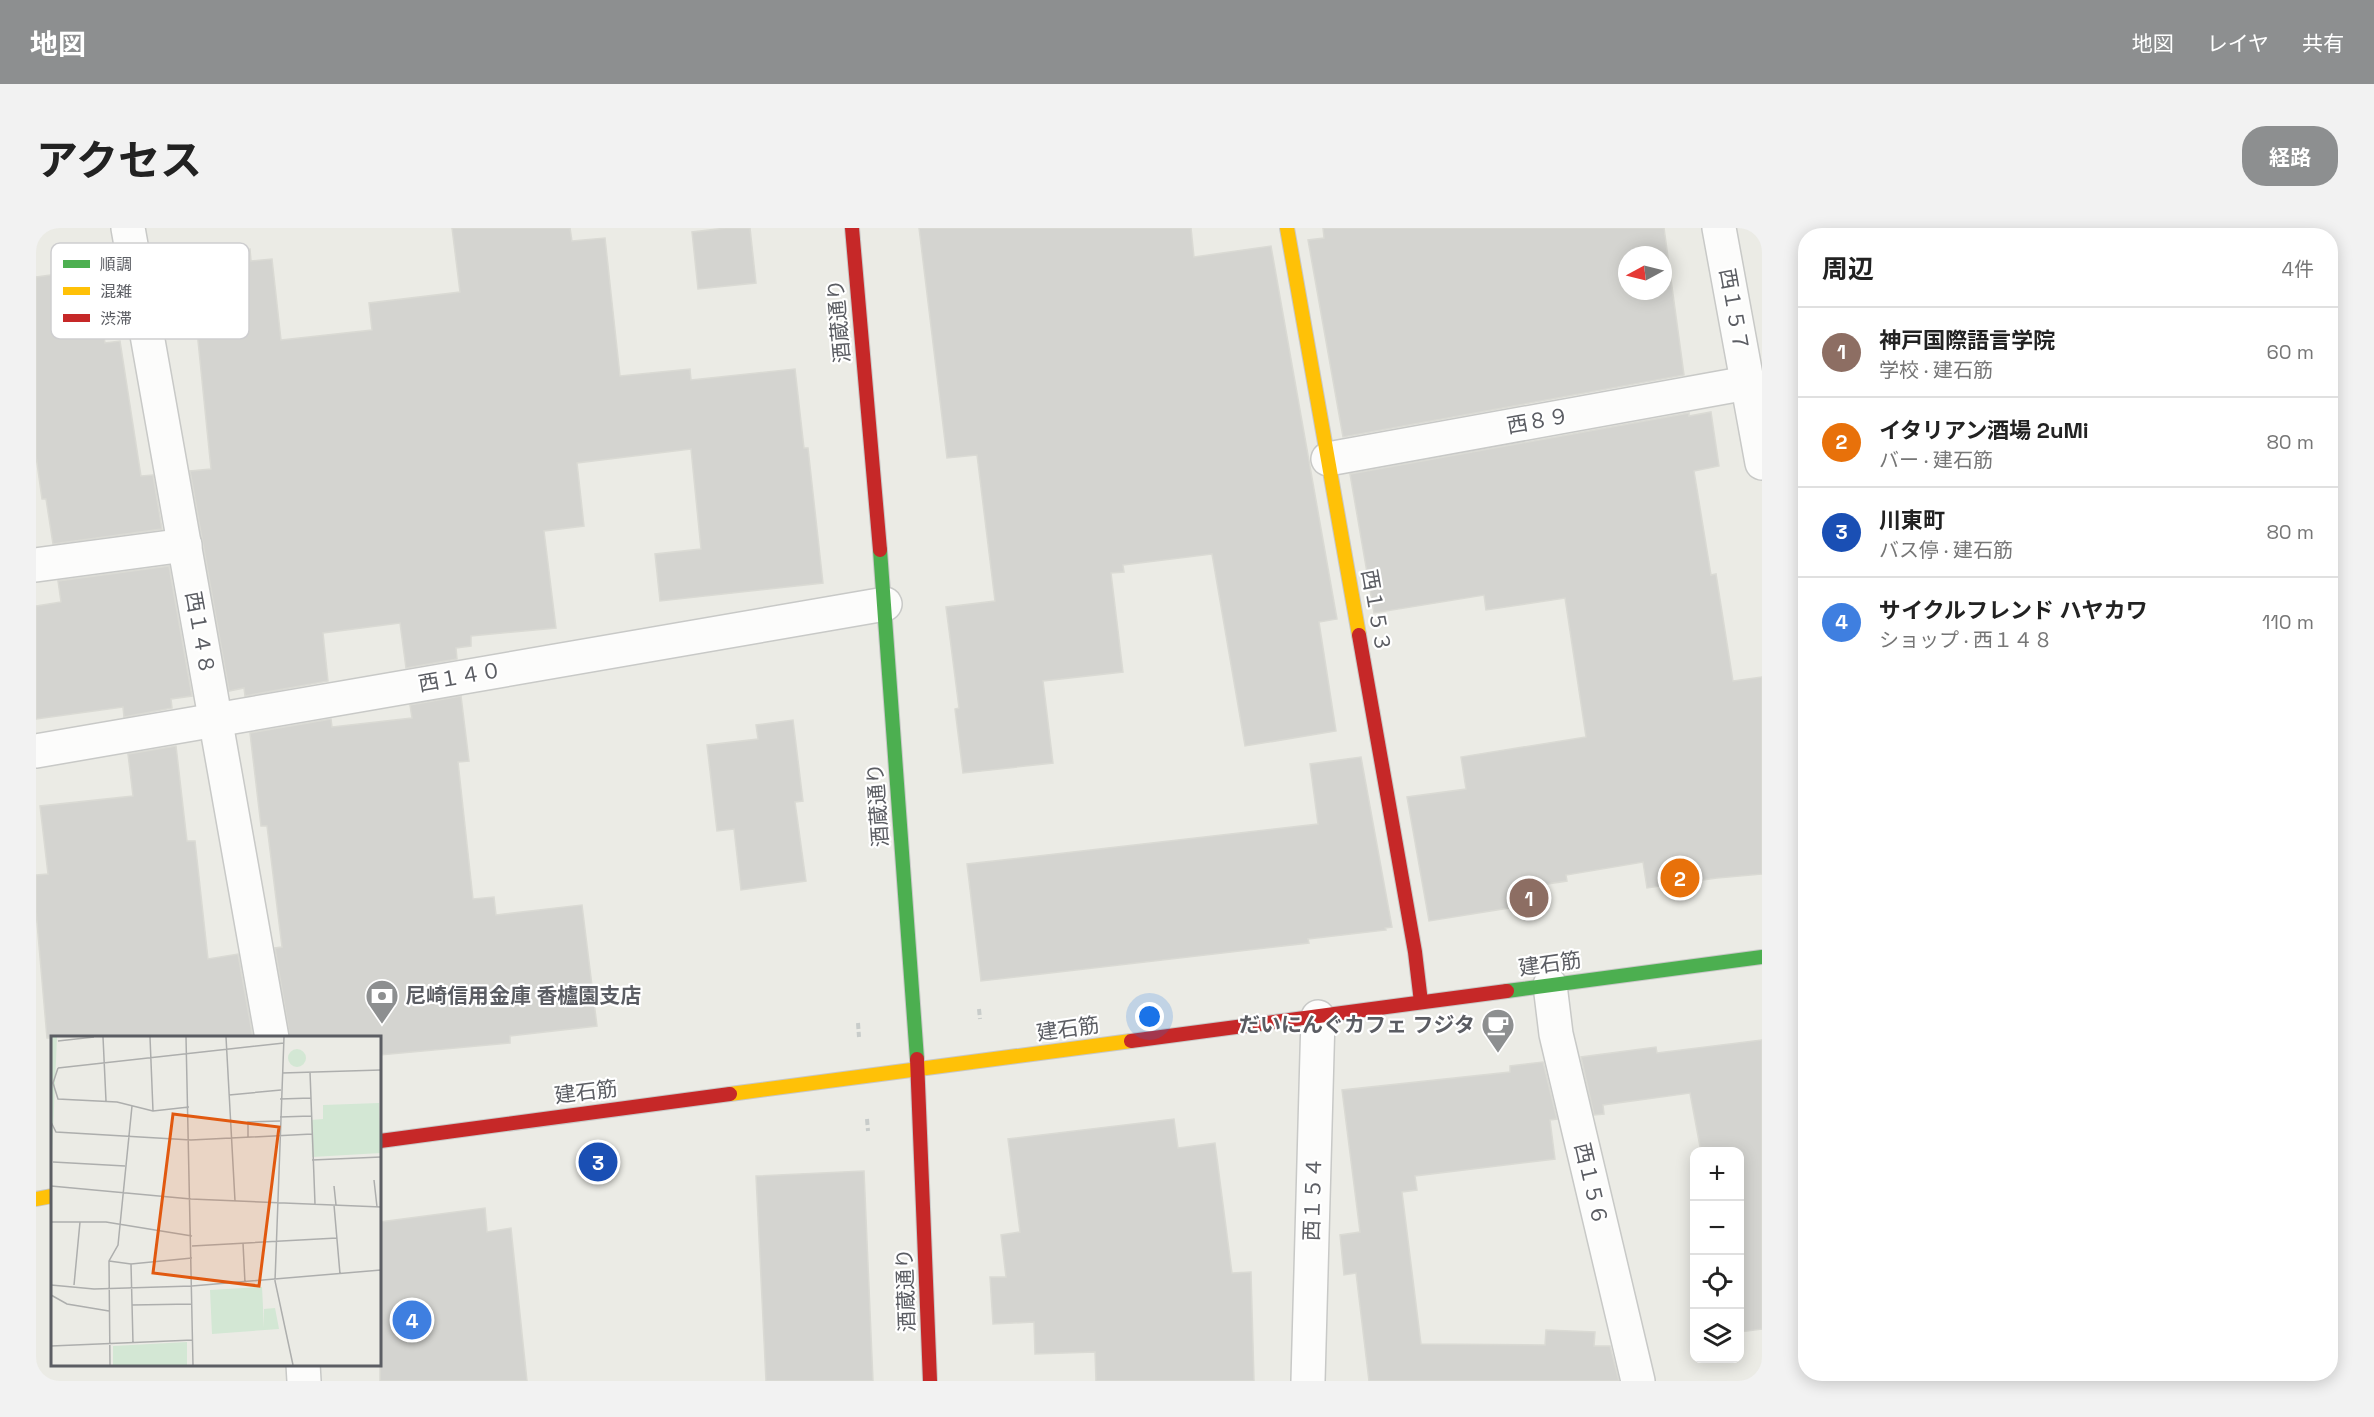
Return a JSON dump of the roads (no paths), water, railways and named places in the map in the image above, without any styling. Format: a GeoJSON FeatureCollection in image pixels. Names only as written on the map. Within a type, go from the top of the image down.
{"type":"FeatureCollection","features":[{"type":"Feature","properties":{"kind":"street","name":"西１４８"},"geometry":{"type":"LineString","coordinates":[[128,228],[131,243]]}},
{"type":"Feature","properties":{"kind":"street","name":"酒蔵通り"},"geometry":{"type":"LineString","coordinates":[[852,228],[885,604],[918,1071],[930,1381]]}},
{"type":"Feature","properties":{"kind":"street","name":"西１５３"},"geometry":{"type":"LineString","coordinates":[[1287,228],[1415,952],[1421,1002]]}},
{"type":"Feature","properties":{"kind":"street","name":"西１５７"},"geometry":{"type":"LineString","coordinates":[[1719,228],[1762,464]]}},
{"type":"Feature","properties":{"kind":"street","name":"西１４８"},"geometry":{"type":"LineString","coordinates":[[148,339],[272,1036]]}},
{"type":"Feature","properties":{"kind":"street","name":"西８９"},"geometry":{"type":"LineString","coordinates":[[1328,459],[1748,383]]}},
{"type":"Feature","properties":{"kind":"street"},"geometry":{"type":"LineString","coordinates":[[36,566],[185,544]]}},
{"type":"Feature","properties":{"kind":"street","name":"西１４０"},"geometry":{"type":"LineString","coordinates":[[36,751],[885,604]]}},
{"type":"Feature","properties":{"kind":"street","name":"建石筋"},"geometry":{"type":"LineString","coordinates":[[381,1141],[1762,957]]}},
{"type":"Feature","properties":{"kind":"street","name":"西１５６"},"geometry":{"type":"LineString","coordinates":[[1550,985],[1556,1034],[1638,1381]]}},
{"type":"Feature","properties":{"kind":"street","name":"西１５４"},"geometry":{"type":"LineString","coordinates":[[1308,1381],[1318,1017]]}},
{"type":"Feature","properties":{"kind":"street"},"geometry":{"type":"LineString","coordinates":[[36,1199],[51,1196]]}},
{"type":"Feature","properties":{"kind":"street"},"geometry":{"type":"LineString","coordinates":[[303,1366],[304,1381]]}},
{"type":"Feature","properties":{"kind":"place","name":"イタリアン酒場 2uMi"},"geometry":{"type":"Point","coordinates":[1680,878]}},
{"type":"Feature","properties":{"kind":"place","name":"神戸国際語言学院"},"geometry":{"type":"Point","coordinates":[1529,898]}},
{"type":"Feature","properties":{"kind":"place","name":"尼崎信用金庫 香櫨園支店"},"geometry":{"type":"Point","coordinates":[382,1025]}},
{"type":"Feature","properties":{"kind":"place","name":"だいにんぐカフェ フジタ"},"geometry":{"type":"Point","coordinates":[1498,1054]}},
{"type":"Feature","properties":{"kind":"place","name":"川東町"},"geometry":{"type":"Point","coordinates":[598,1162]}},
{"type":"Feature","properties":{"kind":"place","name":"サイクルフレンド ハヤカワ"},"geometry":{"type":"Point","coordinates":[412,1320]}}]}
